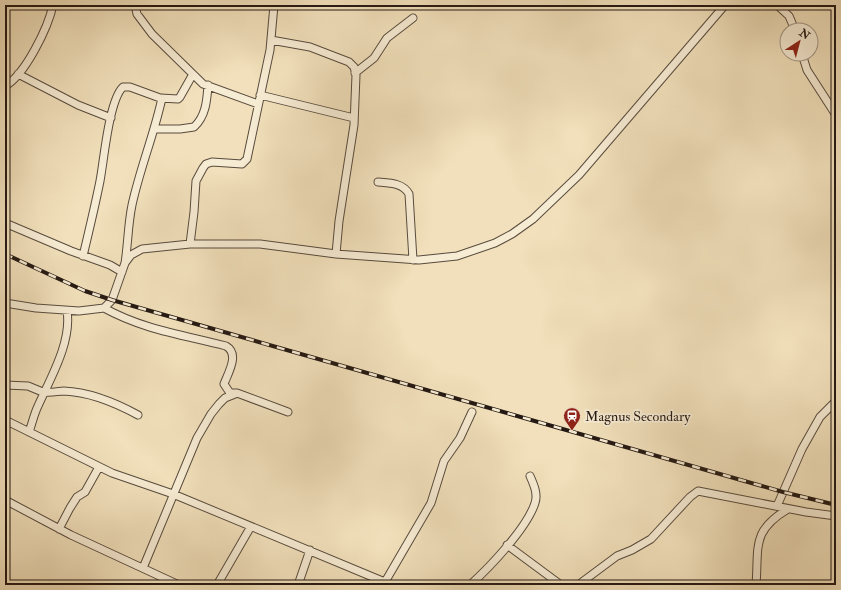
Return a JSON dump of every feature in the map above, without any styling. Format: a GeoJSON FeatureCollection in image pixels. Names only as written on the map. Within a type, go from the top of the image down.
{"type":"FeatureCollection","features":[{"type":"Feature","properties":{"kind":"street"},"geometry":{"type":"LineString","coordinates":[[5,86],[12,82],[36,49],[53,5]]}},
{"type":"Feature","properties":{"kind":"street"},"geometry":{"type":"LineString","coordinates":[[135,5],[137,14],[152,34],[203,84],[258,104]]}},
{"type":"Feature","properties":{"kind":"street"},"geometry":{"type":"LineString","coordinates":[[190,244],[196,181],[206,164],[212,162],[245,163],[271,40],[274,5]]}},
{"type":"Feature","properties":{"kind":"street"},"geometry":{"type":"LineString","coordinates":[[125,263],[132,255],[142,249],[190,244],[260,244],[336,254],[413,260],[440,259],[474,251],[512,234],[533,219],[579,175],[725,5]]}},
{"type":"Feature","properties":{"kind":"street"},"geometry":{"type":"LineString","coordinates":[[778,5],[789,16],[792,22]]}},
{"type":"Feature","properties":{"kind":"street"},"geometry":{"type":"LineString","coordinates":[[355,73],[374,58],[387,38],[413,18]]}},
{"type":"Feature","properties":{"kind":"street"},"geometry":{"type":"LineString","coordinates":[[271,40],[310,47],[349,62],[354,67],[354,118],[339,221],[336,254]]}},
{"type":"Feature","properties":{"kind":"street"},"geometry":{"type":"LineString","coordinates":[[804,62],[807,70],[836,115]]}},
{"type":"Feature","properties":{"kind":"street"},"geometry":{"type":"LineString","coordinates":[[18,74],[78,105],[111,118]]}},
{"type":"Feature","properties":{"kind":"street"},"geometry":{"type":"LineString","coordinates":[[83,256],[100,182],[111,118],[119,90],[123,87],[130,87],[151,96],[178,99],[192,74]]}},
{"type":"Feature","properties":{"kind":"street"},"geometry":{"type":"LineString","coordinates":[[155,129],[180,129],[194,127],[203,114],[207,101],[208,85]]}},
{"type":"Feature","properties":{"kind":"street"},"geometry":{"type":"LineString","coordinates":[[260,95],[354,118]]}},
{"type":"Feature","properties":{"kind":"street"},"geometry":{"type":"LineString","coordinates":[[5,303],[36,308],[79,312],[104,308],[112,300],[125,263],[132,206],[143,162],[155,129],[162,98]]}},
{"type":"Feature","properties":{"kind":"street"},"geometry":{"type":"LineString","coordinates":[[378,182],[401,186],[406,189],[409,194],[413,260]]}},
{"type":"Feature","properties":{"kind":"street"},"geometry":{"type":"LineString","coordinates":[[5,223],[83,256],[110,265],[122,272]]}},
{"type":"Feature","properties":{"kind":"street"},"geometry":{"type":"LineString","coordinates":[[104,308],[141,326],[220,344],[230,348],[233,357],[224,384],[230,393],[237,393],[288,412]]}},
{"type":"Feature","properties":{"kind":"street"},"geometry":{"type":"LineString","coordinates":[[29,432],[38,406],[56,371],[68,320],[67,311]]}},
{"type":"Feature","properties":{"kind":"street"},"geometry":{"type":"LineString","coordinates":[[5,385],[28,386],[45,393],[64,391],[96,397],[115,403],[138,415]]}},
{"type":"Feature","properties":{"kind":"street"},"geometry":{"type":"LineString","coordinates":[[143,568],[197,438],[211,414],[225,398],[237,393]]}},
{"type":"Feature","properties":{"kind":"street"},"geometry":{"type":"LineString","coordinates":[[777,506],[802,449],[820,417],[836,401]]}},
{"type":"Feature","properties":{"kind":"street"},"geometry":{"type":"LineString","coordinates":[[385,582],[430,503],[444,461],[460,438],[472,412]]}},
{"type":"Feature","properties":{"kind":"street"},"geometry":{"type":"LineString","coordinates":[[5,420],[112,473],[173,494],[250,528],[310,550],[392,585]]}},
{"type":"Feature","properties":{"kind":"street"},"geometry":{"type":"LineString","coordinates":[[59,528],[77,497],[85,492],[99,467]]}},
{"type":"Feature","properties":{"kind":"street"},"geometry":{"type":"LineString","coordinates":[[470,585],[487,570],[507,545],[535,504],[536,490],[530,476]]}},
{"type":"Feature","properties":{"kind":"street"},"geometry":{"type":"LineString","coordinates":[[578,585],[617,556],[632,550],[651,538],[690,497],[698,491],[788,509],[836,516]]}},
{"type":"Feature","properties":{"kind":"street"},"geometry":{"type":"LineString","coordinates":[[5,500],[59,528],[179,585]]}},
{"type":"Feature","properties":{"kind":"street"},"geometry":{"type":"LineString","coordinates":[[756,585],[759,539],[764,527],[773,518],[788,509]]}},
{"type":"Feature","properties":{"kind":"street"},"geometry":{"type":"LineString","coordinates":[[217,585],[250,528]]}},
{"type":"Feature","properties":{"kind":"street"},"geometry":{"type":"LineString","coordinates":[[507,545],[553,582],[561,585]]}},
{"type":"Feature","properties":{"kind":"street"},"geometry":{"type":"LineString","coordinates":[[298,585],[310,550]]}},
{"type":"Feature","properties":{"kind":"railway"},"geometry":{"type":"LineString","coordinates":[[5,254],[85,291],[112,300],[783,492],[836,505]]}},
{"type":"Feature","properties":{"kind":"place","name":"Magnus Secondary"},"geometry":{"type":"Point","coordinates":[572,431]}}]}
